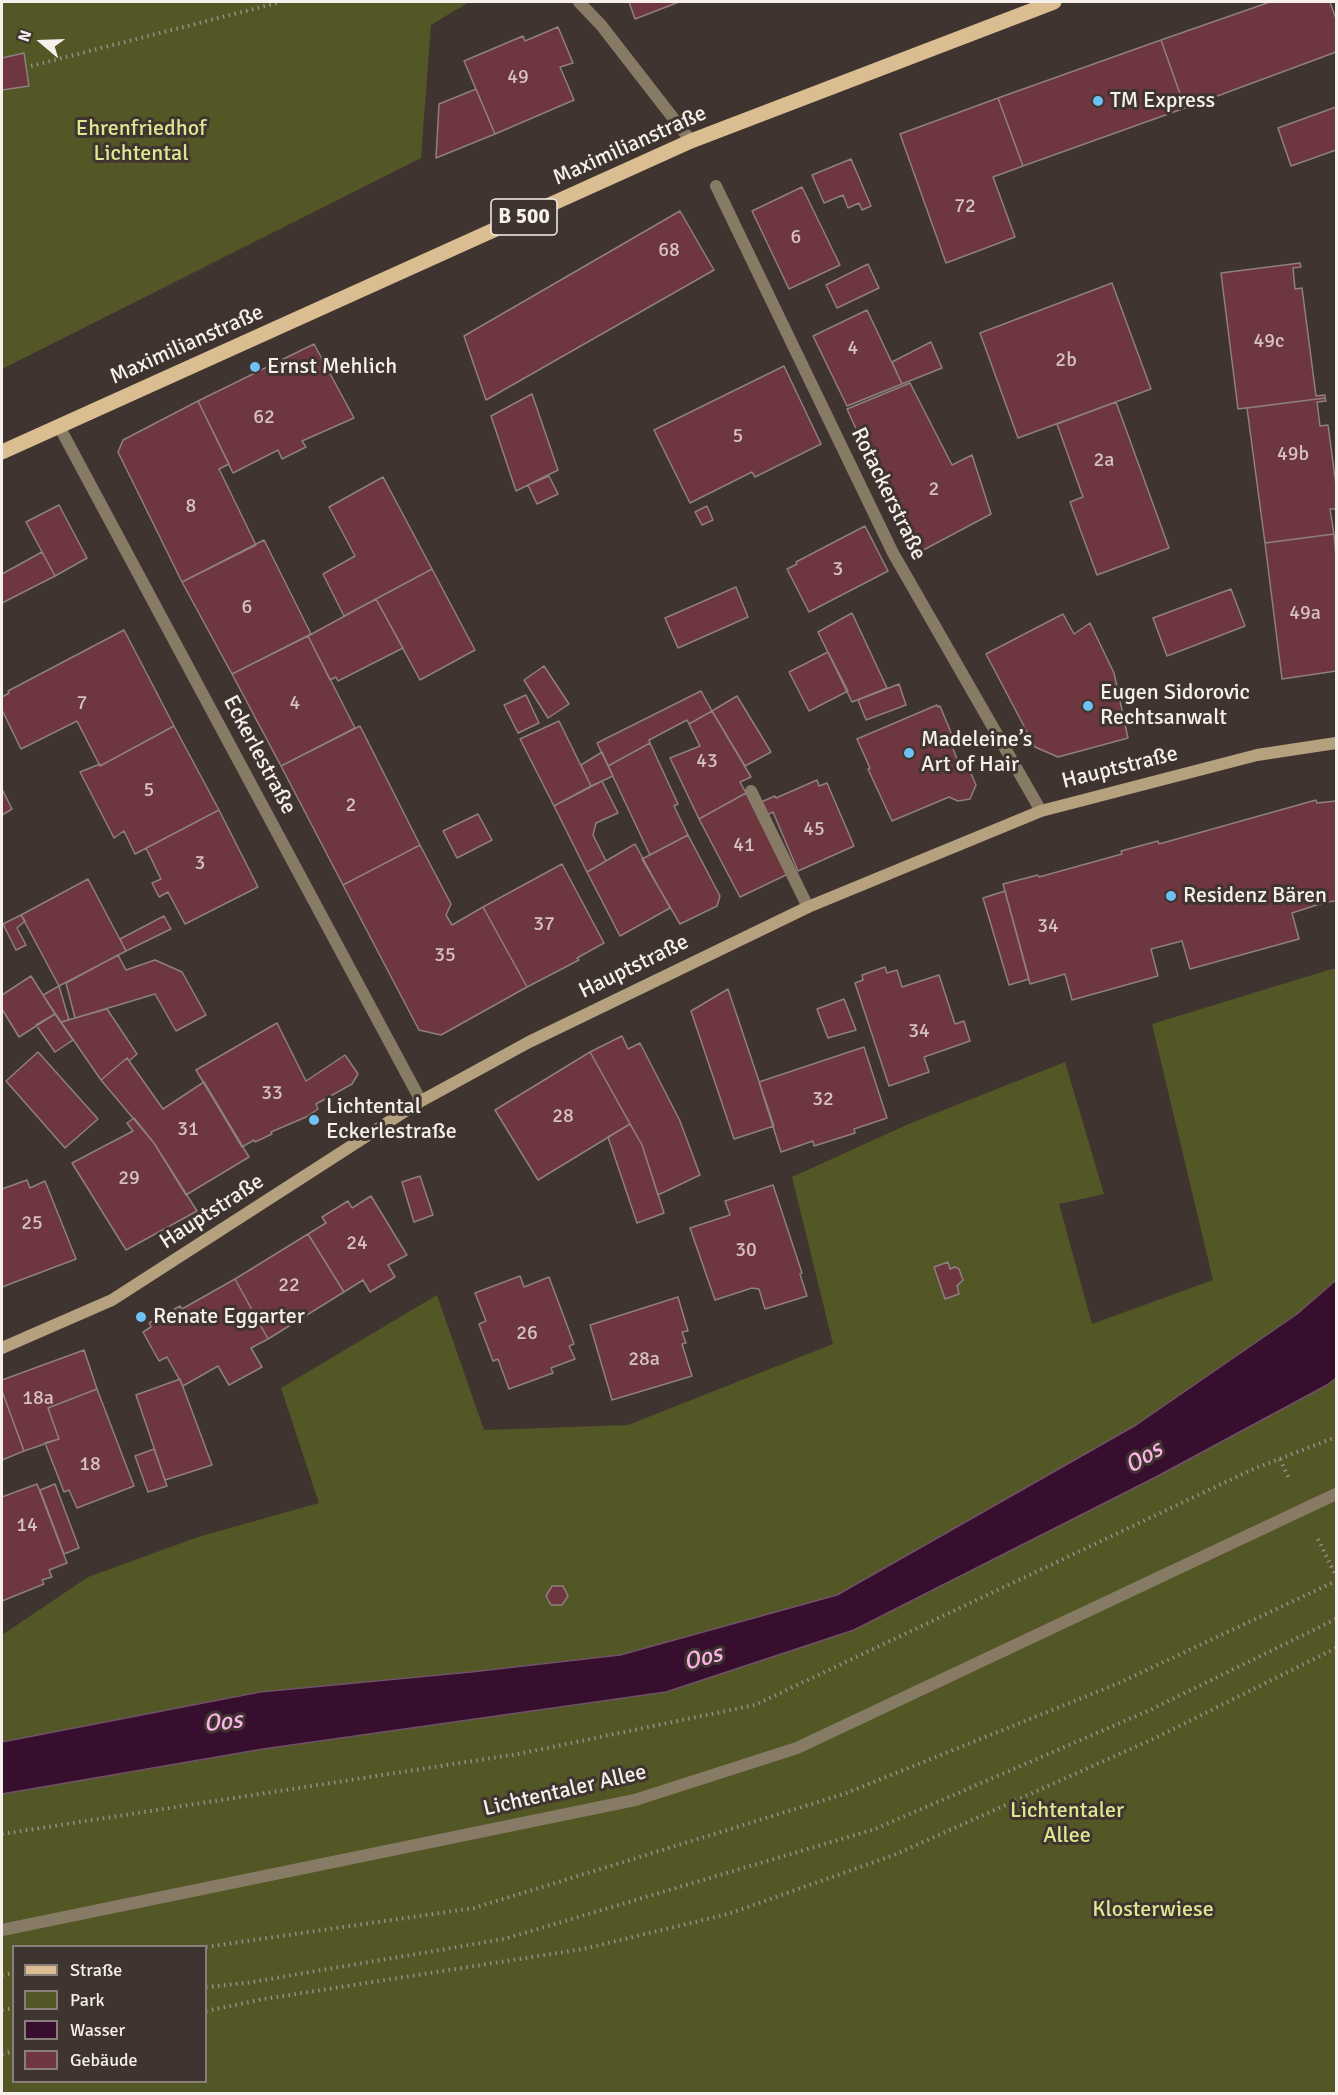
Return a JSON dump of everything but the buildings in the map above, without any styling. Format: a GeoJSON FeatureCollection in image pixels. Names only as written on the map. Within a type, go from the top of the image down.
{"type":"FeatureCollection","features":[{"type":"Feature","properties":{"kind":"main road","name":"Maximilianstraße"},"geometry":{"type":"LineString","coordinates":[[2,452],[60,428],[692,141],[1054,2]]}},
{"type":"Feature","properties":{"kind":"main road","name":"Hauptstraße"},"geometry":{"type":"LineString","coordinates":[[2,1348],[112,1300],[421,1101],[529,1041],[808,907],[1041,810],[1257,755],[1336,743]]}},
{"type":"Feature","properties":{"kind":"street"},"geometry":{"type":"LineString","coordinates":[[579,2],[601,26],[692,141]]}},
{"type":"Feature","properties":{"kind":"street","name":"Rotackerstraße"},"geometry":{"type":"LineString","coordinates":[[716,186],[893,553],[1041,810]]}},
{"type":"Feature","properties":{"kind":"street","name":"Eckerlestraße"},"geometry":{"type":"LineString","coordinates":[[60,428],[421,1101]]}},
{"type":"Feature","properties":{"kind":"street"},"geometry":{"type":"LineString","coordinates":[[751,790],[808,907]]}},
{"type":"Feature","properties":{"kind":"street","name":"Lichtentaler Allee"},"geometry":{"type":"LineString","coordinates":[[2,1930],[635,1800],[797,1748],[1336,1494]]}},
{"type":"Feature","properties":{"kind":"path"},"geometry":{"type":"LineString","coordinates":[[31,66],[281,2]]}},
{"type":"Feature","properties":{"kind":"path"},"geometry":{"type":"LineString","coordinates":[[2,1834],[518,1754],[755,1705],[1251,1470],[1336,1437]]}},
{"type":"Feature","properties":{"kind":"path"},"geometry":{"type":"LineString","coordinates":[[207,1947],[474,1908],[844,1794],[1119,1683],[1336,1581]]}},
{"type":"Feature","properties":{"kind":"path"},"geometry":{"type":"LineString","coordinates":[[207,1987],[246,1983],[504,1939],[875,1829],[1150,1710],[1336,1619]]}},
{"type":"Feature","properties":{"kind":"path"},"geometry":{"type":"LineString","coordinates":[[207,2011],[264,1999],[583,1949],[728,1914],[894,1855],[1153,1739],[1336,1648]]}},
{"type":"Feature","properties":{"kind":"green space","name":"Ehrenfriedhof Lichtental"},"geometry":{"type":"Polygon","coordinates":[[[2,2],[469,2],[431,25],[421,158],[2,369],[2,2]]]}},
{"type":"Feature","properties":{"kind":"green space"},"geometry":{"type":"Polygon","coordinates":[[[1336,969],[1336,1280],[1297,1314],[1136,1425],[837,1595],[620,1655],[260,1692],[2,1742],[2,1635],[88,1577],[198,1537],[319,1503],[281,1388],[437,1295],[484,1430],[628,1425],[833,1344],[792,1177],[911,1123],[1065,1062],[1104,1194],[1059,1204],[1092,1324],[1213,1280],[1152,1024],[1336,969]]]}},
{"type":"Feature","properties":{"kind":"green space","name":"Lichtentaler Allee"},"geometry":{"type":"Polygon","coordinates":[[[1336,1378],[1336,2093],[2,2094],[2,1794],[263,1749],[666,1692],[854,1630],[1156,1477],[1336,1378]]]}},
{"type":"Feature","properties":{"kind":"water","name":"Oos"},"geometry":{"type":"Polygon","coordinates":[[[1336,1280],[1336,1378],[1327,1385],[1156,1477],[854,1630],[666,1692],[263,1749],[2,1794],[2,1742],[260,1692],[620,1655],[837,1595],[1136,1425],[1297,1314],[1336,1280]]]}},
{"type":"Feature","properties":{"kind":"place","name":"TM Express"},"geometry":{"type":"Point","coordinates":[1098,101]}},
{"type":"Feature","properties":{"kind":"place","name":"Ernst Mehlich"},"geometry":{"type":"Point","coordinates":[255,367]}},
{"type":"Feature","properties":{"kind":"place","name":"Eugen Sidorovic Rechtsanwalt"},"geometry":{"type":"Point","coordinates":[1088,706]}},
{"type":"Feature","properties":{"kind":"place","name":"Madeleine’s Art of Hair"},"geometry":{"type":"Point","coordinates":[909,753]}},
{"type":"Feature","properties":{"kind":"place","name":"Residenz Bären"},"geometry":{"type":"Point","coordinates":[1171,896]}},
{"type":"Feature","properties":{"kind":"place","name":"Lichtental Eckerlestraße"},"geometry":{"type":"Point","coordinates":[314,1120]}},
{"type":"Feature","properties":{"kind":"place","name":"Renate Eggarter"},"geometry":{"type":"Point","coordinates":[141,1317]}},
{"type":"Feature","properties":{"kind":"park label","name":"Klosterwiese"},"geometry":{"type":"Point","coordinates":[1153,1910]}}]}
